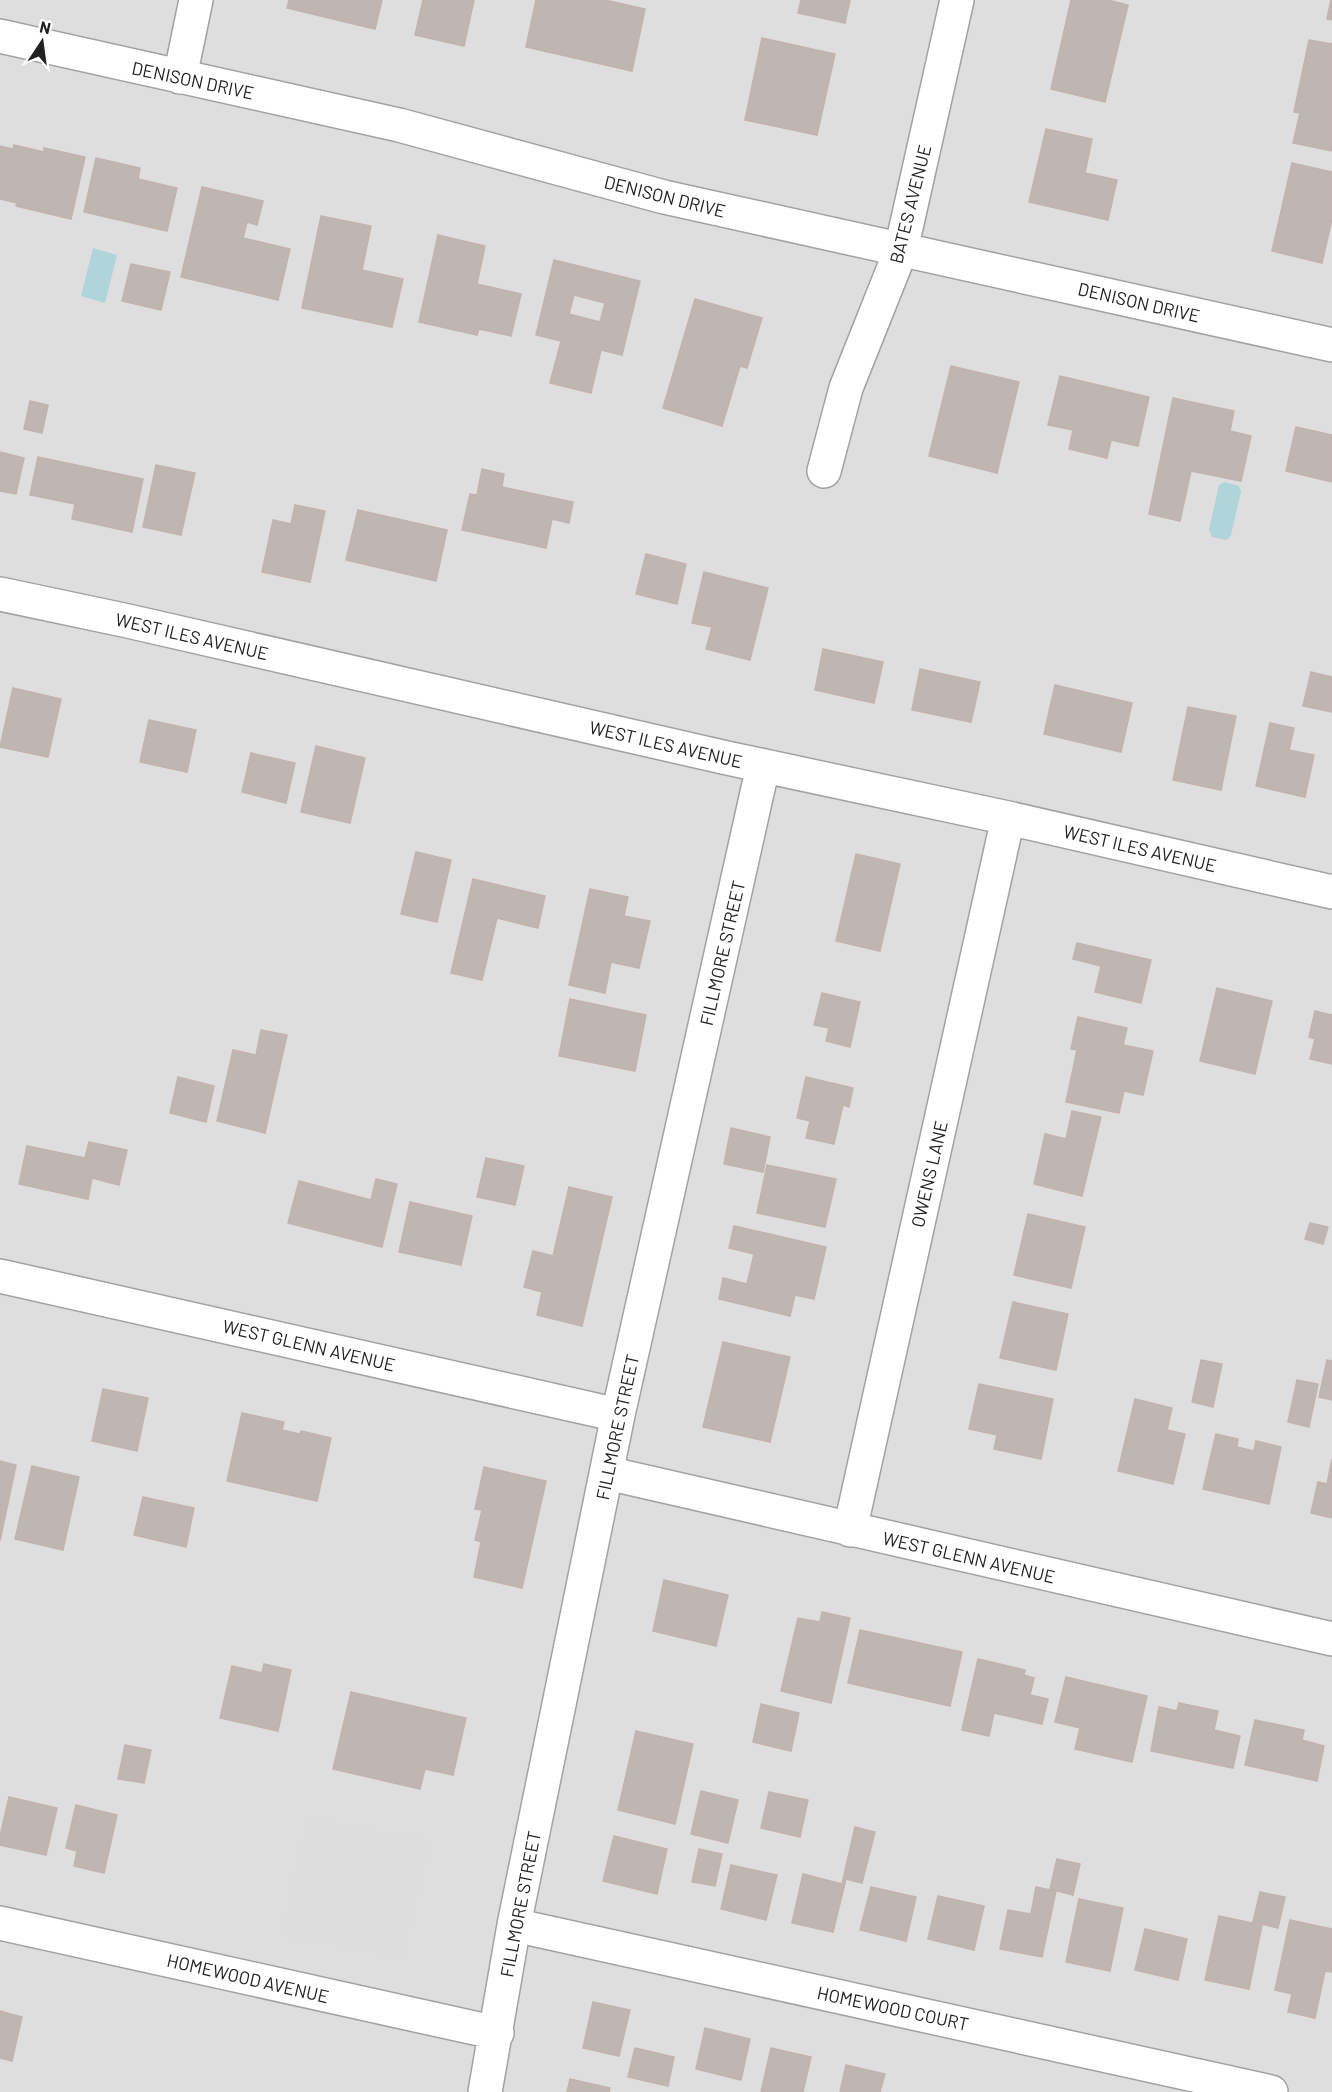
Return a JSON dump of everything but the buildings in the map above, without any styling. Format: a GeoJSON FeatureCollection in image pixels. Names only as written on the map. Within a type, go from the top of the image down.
{"type":"FeatureCollection","features":[{"type":"Feature","properties":{"kind":"street"},"geometry":{"type":"LineString","coordinates":[[180,77],[196,0]]}},
{"type":"Feature","properties":{"kind":"street","name":"BATES AVENUE"},"geometry":{"type":"LineString","coordinates":[[824,471],[846,388],[901,250],[957,0]]}},
{"type":"Feature","properties":{"kind":"street","name":"DENISON DRIVE"},"geometry":{"type":"LineString","coordinates":[[0,36],[399,125],[664,197],[1332,345]]}},
{"type":"Feature","properties":{"kind":"street","name":"WEST ILES AVENUE"},"geometry":{"type":"LineString","coordinates":[[0,594],[1332,892]]}},
{"type":"Feature","properties":{"kind":"street","name":"FILLMORE STREET"},"geometry":{"type":"LineString","coordinates":[[485,2092],[514,1925],[618,1415],[763,766]]}},
{"type":"Feature","properties":{"kind":"street","name":"OWENS LANE"},"geometry":{"type":"LineString","coordinates":[[850,1530],[1008,818]]}},
{"type":"Feature","properties":{"kind":"street","name":"WEST GLENN AVENUE"},"geometry":{"type":"LineString","coordinates":[[0,1276],[618,1415]]}},
{"type":"Feature","properties":{"kind":"street","name":"WEST GLENN AVENUE"},"geometry":{"type":"LineString","coordinates":[[607,1473],[1332,1639]]}},
{"type":"Feature","properties":{"kind":"street","name":"HOMEWOOD AVENUE"},"geometry":{"type":"LineString","coordinates":[[0,1923],[497,2033]]}},
{"type":"Feature","properties":{"kind":"street","name":"HOMEWOOD COURT"},"geometry":{"type":"LineString","coordinates":[[514,1925],[1271,2092]]}},
{"type":"Feature","properties":{"kind":"shaded area"},"geometry":{"type":"Polygon","coordinates":[[[0,0],[1332,0],[1332,2092],[0,2092],[0,0]]]}},
{"type":"Feature","properties":{"kind":"shaded area"},"geometry":{"type":"Polygon","coordinates":[[[307,1818],[430,1840],[403,1958],[282,1936],[307,1818]]]}},
{"type":"Feature","properties":{"kind":"water"},"geometry":{"type":"Polygon","coordinates":[[[93,248],[117,255],[105,303],[81,296],[93,248]]]}},
{"type":"Feature","properties":{"kind":"water"},"geometry":{"type":"Polygon","coordinates":[[[1224,482],[1239,486],[1241,492],[1231,535],[1227,540],[1212,537],[1209,530],[1219,485],[1224,482]]]}}]}
